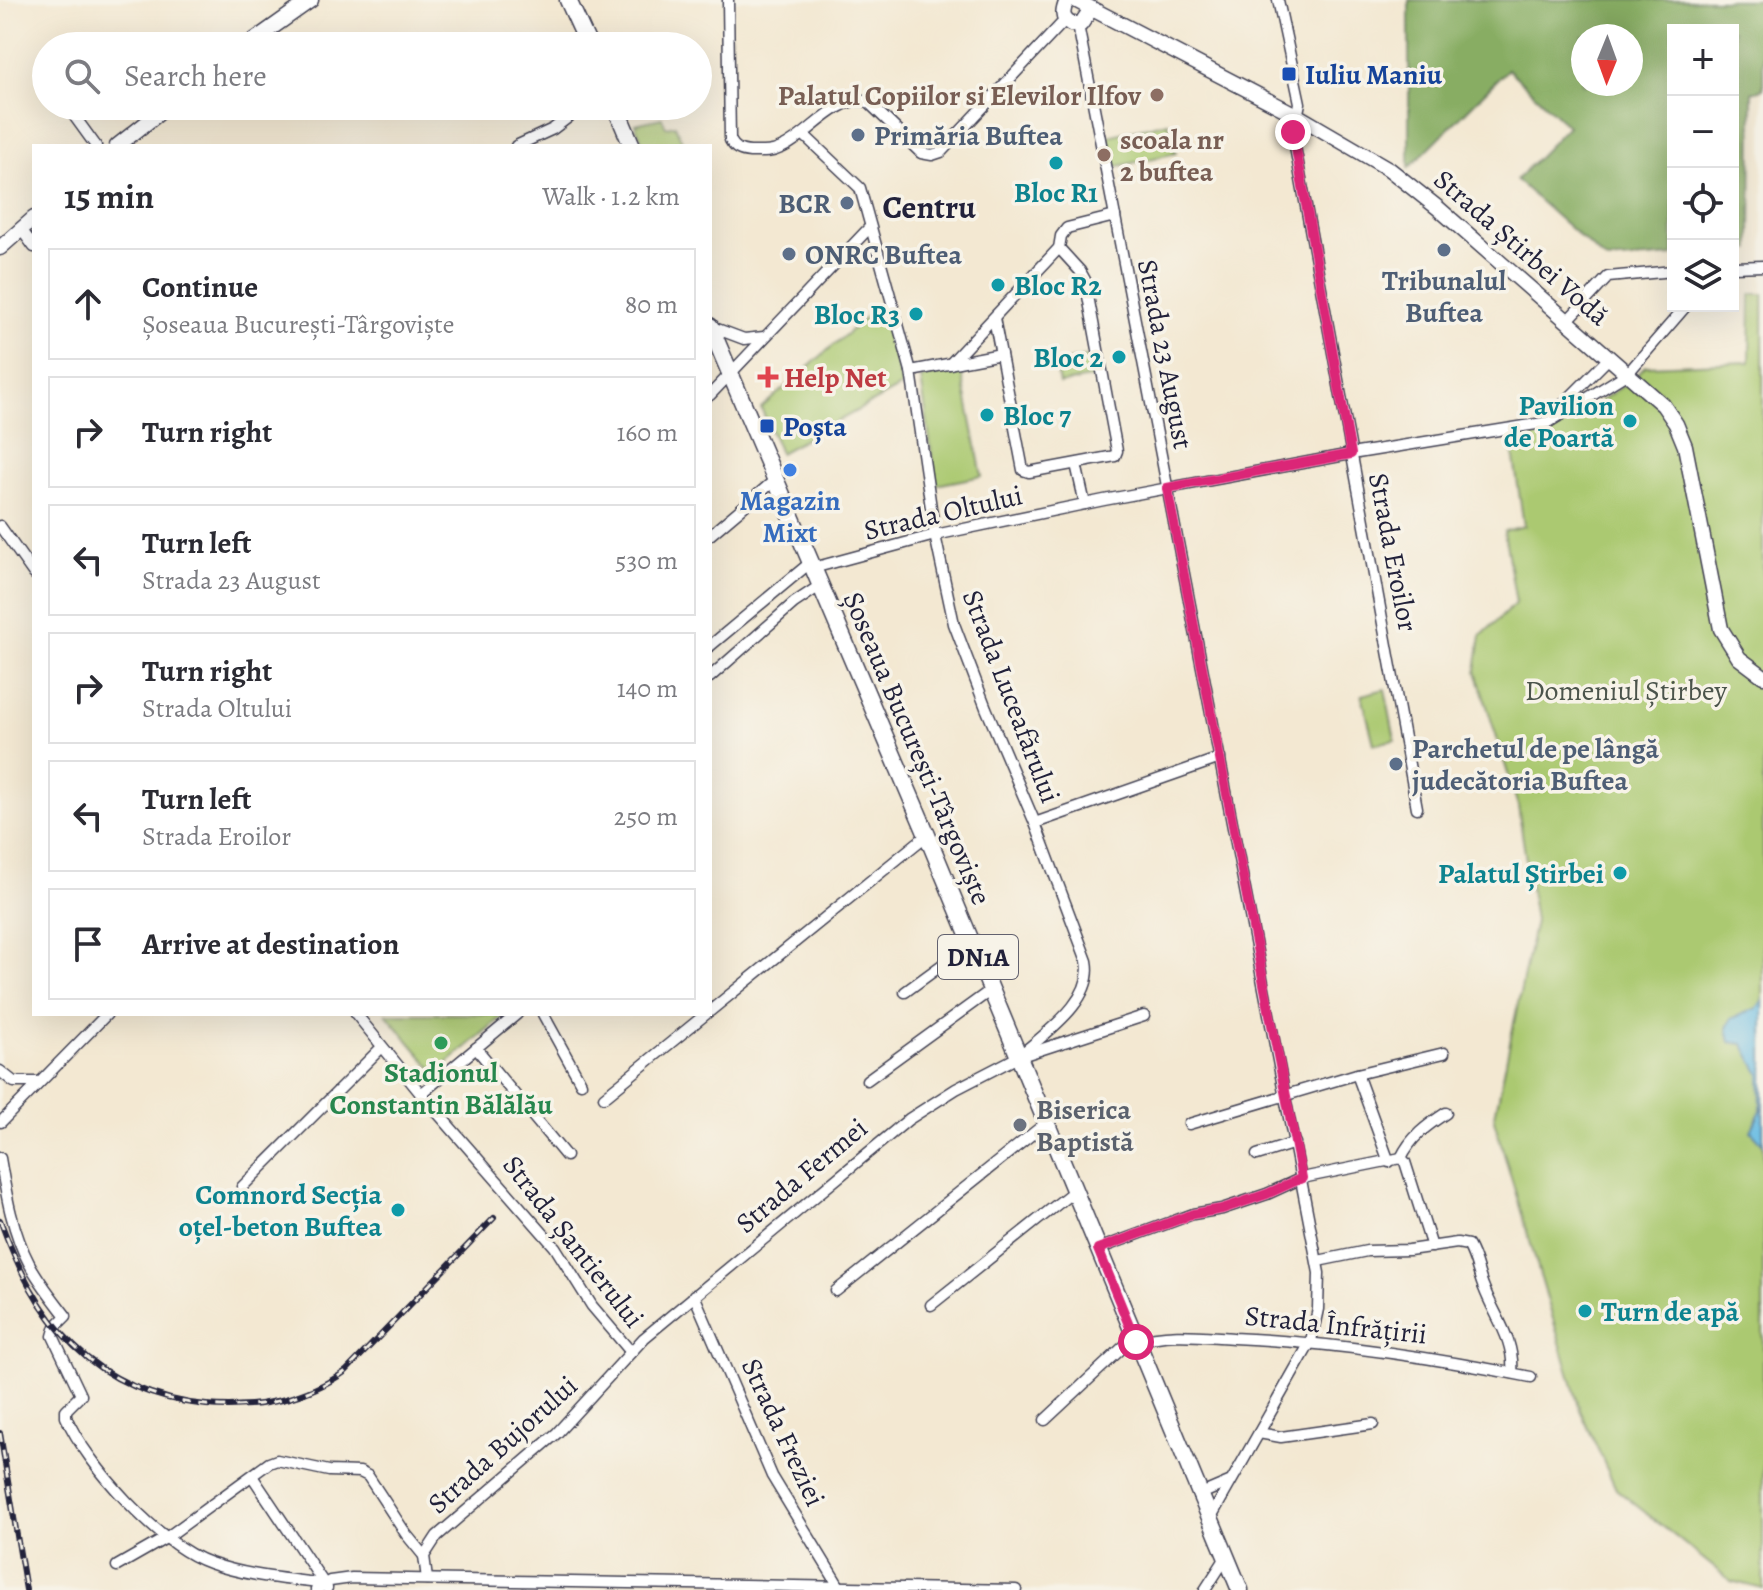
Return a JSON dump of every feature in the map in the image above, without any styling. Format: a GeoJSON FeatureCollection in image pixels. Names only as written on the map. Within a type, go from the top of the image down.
{"type":"FeatureCollection","features":[{"type":"Feature","properties":{"kind":"main road"},"geometry":{"type":"LineString","coordinates":[[568,0],[583,32]]}},
{"type":"Feature","properties":{"kind":"main road"},"geometry":{"type":"LineString","coordinates":[[621,120],[631,144]]}},
{"type":"Feature","properties":{"kind":"main road","name":"Șoseaua București-Târgoviște"},"geometry":{"type":"LineString","coordinates":[[712,331],[927,835],[1240,1590]]}},
{"type":"Feature","properties":{"kind":"street"},"geometry":{"type":"LineString","coordinates":[[266,32],[311,0]]}},
{"type":"Feature","properties":{"kind":"street"},"geometry":{"type":"LineString","coordinates":[[728,0],[730,134],[733,145],[740,151],[767,152],[782,148],[804,135],[839,106],[859,100],[868,102],[908,143],[926,155],[941,152],[1072,23],[1084,21],[1091,9]]}},
{"type":"Feature","properties":{"kind":"street"},"geometry":{"type":"LineString","coordinates":[[1067,0],[1063,14],[1072,23]]}},
{"type":"Feature","properties":{"kind":"street","name":"Strada Știrbei Vodă"},"geometry":{"type":"LineString","coordinates":[[1075,0],[1298,116],[1408,183],[1663,405],[1682,435],[1721,629],[1739,658],[1763,676]]}},
{"type":"Feature","properties":{"kind":"street","name":"Strada Eroilor"},"geometry":{"type":"LineString","coordinates":[[1278,0],[1300,103],[1293,136],[1417,808]]}},
{"type":"Feature","properties":{"kind":"street","name":"Strada 23 August"},"geometry":{"type":"LineString","coordinates":[[1072,23],[1115,216],[1318,1261],[1320,1292],[1311,1341],[1211,1517]]}},
{"type":"Feature","properties":{"kind":"street"},"geometry":{"type":"LineString","coordinates":[[77,120],[95,144]]}},
{"type":"Feature","properties":{"kind":"street"},"geometry":{"type":"LineString","coordinates":[[120,144],[150,120]]}},
{"type":"Feature","properties":{"kind":"street"},"geometry":{"type":"LineString","coordinates":[[520,144],[565,120]]}},
{"type":"Feature","properties":{"kind":"street","name":"Strada Luceafărului"},"geometry":{"type":"LineString","coordinates":[[804,135],[860,188],[911,371],[935,535],[958,637],[1083,947],[1089,976],[1078,1001],[1018,1057]]}},
{"type":"Feature","properties":{"kind":"street"},"geometry":{"type":"LineString","coordinates":[[950,364],[1059,248],[1061,236],[1067,228],[1115,216]]}},
{"type":"Feature","properties":{"kind":"street"},"geometry":{"type":"LineString","coordinates":[[0,248],[32,220]]}},
{"type":"Feature","properties":{"kind":"street"},"geometry":{"type":"LineString","coordinates":[[712,393],[870,227]]}},
{"type":"Feature","properties":{"kind":"street"},"geometry":{"type":"LineString","coordinates":[[21,229],[32,244]]}},
{"type":"Feature","properties":{"kind":"street","name":"Strada Oltului"},"geometry":{"type":"LineString","coordinates":[[1001,354],[1023,470],[1029,472],[1112,457],[1117,451],[1085,280],[1059,248]]}},
{"type":"Feature","properties":{"kind":"street"},"geometry":{"type":"LineString","coordinates":[[1739,267],[1763,266]]}},
{"type":"Feature","properties":{"kind":"street"},"geometry":{"type":"LineString","coordinates":[[1568,320],[1608,277],[1667,272]]}},
{"type":"Feature","properties":{"kind":"street","name":"Strada Oltului"},"geometry":{"type":"LineString","coordinates":[[812,565],[935,535],[1167,488],[1351,454],[1543,424],[1628,373],[1681,312]]}},
{"type":"Feature","properties":{"kind":"street"},"geometry":{"type":"LineString","coordinates":[[911,371],[1001,354],[994,318]]}},
{"type":"Feature","properties":{"kind":"street"},"geometry":{"type":"LineString","coordinates":[[712,327],[744,339],[764,337]]}},
{"type":"Feature","properties":{"kind":"street"},"geometry":{"type":"LineString","coordinates":[[1543,424],[1610,357]]}},
{"type":"Feature","properties":{"kind":"street"},"geometry":{"type":"LineString","coordinates":[[1076,464],[1085,504]]}},
{"type":"Feature","properties":{"kind":"street"},"geometry":{"type":"LineString","coordinates":[[712,533],[775,480]]}},
{"type":"Feature","properties":{"kind":"street"},"geometry":{"type":"LineString","coordinates":[[0,526],[32,571]]}},
{"type":"Feature","properties":{"kind":"street"},"geometry":{"type":"LineString","coordinates":[[712,644],[812,565]]}},
{"type":"Feature","properties":{"kind":"street"},"geometry":{"type":"LineString","coordinates":[[712,675],[794,603],[821,585]]}},
{"type":"Feature","properties":{"kind":"street"},"geometry":{"type":"LineString","coordinates":[[1035,823],[1220,758]]}},
{"type":"Feature","properties":{"kind":"street"},"geometry":{"type":"LineString","coordinates":[[712,1009],[927,835]]}},
{"type":"Feature","properties":{"kind":"street"},"geometry":{"type":"LineString","coordinates":[[905,992],[972,943]]}},
{"type":"Feature","properties":{"kind":"street"},"geometry":{"type":"LineString","coordinates":[[867,1080],[991,990]]}},
{"type":"Feature","properties":{"kind":"street"},"geometry":{"type":"LineString","coordinates":[[0,1123],[105,1016]]}},
{"type":"Feature","properties":{"kind":"street","name":"Strada Șantierului"},"geometry":{"type":"LineString","coordinates":[[358,1016],[421,1094],[555,1247],[592,1306],[631,1352]]}},
{"type":"Feature","properties":{"kind":"street"},"geometry":{"type":"LineString","coordinates":[[421,1094],[515,1016]]}},
{"type":"Feature","properties":{"kind":"street"},"geometry":{"type":"LineString","coordinates":[[544,1016],[581,1083]]}},
{"type":"Feature","properties":{"kind":"street"},"geometry":{"type":"LineString","coordinates":[[604,1097],[703,1016]]}},
{"type":"Feature","properties":{"kind":"street"},"geometry":{"type":"LineString","coordinates":[[1018,1057],[1144,1016]]}},
{"type":"Feature","properties":{"kind":"street"},"geometry":{"type":"LineString","coordinates":[[242,1187],[382,1047]]}},
{"type":"Feature","properties":{"kind":"street"},"geometry":{"type":"LineString","coordinates":[[476,1048],[566,1156]]}},
{"type":"Feature","properties":{"kind":"street"},"geometry":{"type":"LineString","coordinates":[[1189,1124],[1285,1094],[1444,1053]]}},
{"type":"Feature","properties":{"kind":"street","name":"Strada Fermei"},"geometry":{"type":"LineString","coordinates":[[631,1352],[694,1295],[909,1119],[956,1089],[1018,1057]]}},
{"type":"Feature","properties":{"kind":"street"},"geometry":{"type":"LineString","coordinates":[[0,1071],[14,1082],[41,1081]]}},
{"type":"Feature","properties":{"kind":"street"},"geometry":{"type":"LineString","coordinates":[[1357,1074],[1389,1162]]}},
{"type":"Feature","properties":{"kind":"street"},"geometry":{"type":"LineString","coordinates":[[1098,1249],[1193,1214],[1222,1209],[1267,1194],[1302,1178],[1401,1158],[1407,1144],[1423,1128],[1446,1113]]}},
{"type":"Feature","properties":{"kind":"street"},"geometry":{"type":"LineString","coordinates":[[836,1291],[1046,1123]]}},
{"type":"Feature","properties":{"kind":"street"},"geometry":{"type":"LineString","coordinates":[[1257,1155],[1295,1143]]}},
{"type":"Feature","properties":{"kind":"street"},"geometry":{"type":"LineString","coordinates":[[0,1158],[23,1251],[66,1316],[56,1326],[53,1336],[81,1395],[66,1410],[67,1420],[107,1479],[166,1538],[184,1551],[217,1566],[323,1588],[343,1578],[1016,1590]]}},
{"type":"Feature","properties":{"kind":"street"},"geometry":{"type":"LineString","coordinates":[[1401,1158],[1405,1162],[1432,1247]]}},
{"type":"Feature","properties":{"kind":"street"},"geometry":{"type":"LineString","coordinates":[[931,1305],[1074,1191]]}},
{"type":"Feature","properties":{"kind":"street"},"geometry":{"type":"LineString","coordinates":[[1318,1261],[1367,1251],[1464,1243],[1471,1249],[1484,1289],[1501,1319],[1512,1354],[1512,1373]]}},
{"type":"Feature","properties":{"kind":"street","name":"Strada Freziei"},"geometry":{"type":"LineString","coordinates":[[694,1295],[772,1476],[840,1588]]}},
{"type":"Feature","properties":{"kind":"street","name":"Strada Înfrățirii"},"geometry":{"type":"LineString","coordinates":[[1135,1339],[1192,1336],[1311,1341],[1410,1354],[1531,1377]]}},
{"type":"Feature","properties":{"kind":"street"},"geometry":{"type":"LineString","coordinates":[[1045,1420],[1135,1339]]}},
{"type":"Feature","properties":{"kind":"street","name":"Strada Bujorului"},"geometry":{"type":"LineString","coordinates":[[427,1579],[424,1556],[437,1536],[557,1433],[631,1352]]}},
{"type":"Feature","properties":{"kind":"street"},"geometry":{"type":"LineString","coordinates":[[1259,1433],[1281,1437],[1373,1424]]}},
{"type":"Feature","properties":{"kind":"street"},"geometry":{"type":"LineString","coordinates":[[117,1566],[166,1538],[277,1460],[329,1471],[365,1473],[424,1556]]}},
{"type":"Feature","properties":{"kind":"street"},"geometry":{"type":"LineString","coordinates":[[252,1476],[323,1588]]}},
{"type":"Feature","properties":{"kind":"street"},"geometry":{"type":"LineString","coordinates":[[1201,1494],[1229,1482]]}},
{"type":"Feature","properties":{"kind":"street"},"geometry":{"type":"LineString","coordinates":[[1205,1590],[1227,1556]]}},
{"type":"Feature","properties":{"kind":"green space"},"geometry":{"type":"Polygon","coordinates":[[[1409,0],[1763,0],[1763,89],[1752,92],[1751,249],[1739,250],[1739,24],[1667,24],[1667,256],[1607,261],[1516,180],[1568,126],[1508,69],[1409,168],[1409,0]]]}},
{"type":"Feature","properties":{"kind":"green space"},"geometry":{"type":"Polygon","coordinates":[[[663,120],[666,127],[675,125],[683,144],[643,144],[635,124],[663,120]]]}},
{"type":"Feature","properties":{"kind":"green space"},"geometry":{"type":"Polygon","coordinates":[[[1168,122],[1176,153],[1115,167],[1108,136],[1168,122]]]}},
{"type":"Feature","properties":{"kind":"green space","name":"Domeniul Știrbey"},"geometry":{"type":"Polygon","coordinates":[[[1751,294],[1763,294],[1763,1589],[1731,1581],[1616,1489],[1580,1410],[1494,1120],[1535,921],[1518,806],[1476,671],[1481,636],[1516,603],[1504,531],[1524,526],[1511,438],[1553,432],[1629,382],[1645,366],[1750,362],[1751,294]]]}},
{"type":"Feature","properties":{"kind":"green space"},"geometry":{"type":"Polygon","coordinates":[[[881,304],[902,386],[780,453],[761,408],[881,304]]]}},
{"type":"Feature","properties":{"kind":"green space"},"geometry":{"type":"Polygon","coordinates":[[[1090,356],[1094,377],[1059,384],[1055,363],[1090,356]]]}},
{"type":"Feature","properties":{"kind":"green space"},"geometry":{"type":"Polygon","coordinates":[[[961,369],[982,476],[936,485],[921,378],[961,369]]]}},
{"type":"Feature","properties":{"kind":"green space"},"geometry":{"type":"Polygon","coordinates":[[[1385,689],[1395,740],[1374,744],[1362,695],[1385,689]]]}},
{"type":"Feature","properties":{"kind":"green space","name":"Stadionul Constantin Bălălău"},"geometry":{"type":"Polygon","coordinates":[[[388,1016],[503,1016],[436,1073],[388,1016]]]}},
{"type":"Feature","properties":{"kind":"water"},"geometry":{"type":"Polygon","coordinates":[[[1763,1000],[1763,1144],[1751,1131],[1761,1110],[1760,1074],[1743,1044],[1730,1042],[1727,1028],[1731,1019],[1757,1008],[1763,1000]]]}},
{"type":"Feature","properties":{"kind":"railway"},"geometry":{"type":"LineString","coordinates":[[0,1220],[22,1271],[50,1318],[74,1346],[102,1369],[134,1386],[169,1399],[206,1405],[244,1406],[280,1400],[315,1389],[346,1371],[494,1218]]}},
{"type":"Feature","properties":{"kind":"railway"},"geometry":{"type":"LineString","coordinates":[[0,1433],[26,1590]]}},
{"type":"Feature","properties":{"kind":"place","name":"Iuliu Maniu"},"geometry":{"type":"Point","coordinates":[1289,74]}},
{"type":"Feature","properties":{"kind":"place","name":"Palatul Copiilor si Elevilor Ilfov"},"geometry":{"type":"Point","coordinates":[1157,95]}},
{"type":"Feature","properties":{"kind":"place","name":"Primăria Buftea"},"geometry":{"type":"Point","coordinates":[858,135]}},
{"type":"Feature","properties":{"kind":"place","name":"scoala nr 2 buftea"},"geometry":{"type":"Point","coordinates":[1104,155]}},
{"type":"Feature","properties":{"kind":"place","name":"Bloc R1"},"geometry":{"type":"Point","coordinates":[1056,163]}},
{"type":"Feature","properties":{"kind":"place","name":"BCR"},"geometry":{"type":"Point","coordinates":[847,203]}},
{"type":"Feature","properties":{"kind":"place","name":"Tribunalul Buftea"},"geometry":{"type":"Point","coordinates":[1444,250]}},
{"type":"Feature","properties":{"kind":"place","name":"ONRC Buftea"},"geometry":{"type":"Point","coordinates":[789,254]}},
{"type":"Feature","properties":{"kind":"place","name":"Bloc R2"},"geometry":{"type":"Point","coordinates":[998,285]}},
{"type":"Feature","properties":{"kind":"place","name":"Bloc R3"},"geometry":{"type":"Point","coordinates":[916,314]}},
{"type":"Feature","properties":{"kind":"place","name":"Bloc 2"},"geometry":{"type":"Point","coordinates":[1119,357]}},
{"type":"Feature","properties":{"kind":"place","name":"Help Net"},"geometry":{"type":"Point","coordinates":[768,377]}},
{"type":"Feature","properties":{"kind":"place","name":"Bloc 7"},"geometry":{"type":"Point","coordinates":[987,415]}},
{"type":"Feature","properties":{"kind":"place","name":"Pavilion de Poartă"},"geometry":{"type":"Point","coordinates":[1630,421]}},
{"type":"Feature","properties":{"kind":"place","name":"Poșta"},"geometry":{"type":"Point","coordinates":[767,426]}},
{"type":"Feature","properties":{"kind":"place","name":"Magazin Mixt"},"geometry":{"type":"Point","coordinates":[790,470]}},
{"type":"Feature","properties":{"kind":"place","name":"Parchetul de pe lângă judecătoria Buftea"},"geometry":{"type":"Point","coordinates":[1396,764]}},
{"type":"Feature","properties":{"kind":"place","name":"Palatul Știrbei"},"geometry":{"type":"Point","coordinates":[1620,873]}},
{"type":"Feature","properties":{"kind":"place","name":"Stadionul Constantin Bălălău"},"geometry":{"type":"Point","coordinates":[441,1043]}},
{"type":"Feature","properties":{"kind":"place","name":"Biserica Baptistă"},"geometry":{"type":"Point","coordinates":[1020,1125]}},
{"type":"Feature","properties":{"kind":"place","name":"Comnord Secția oțel-beton Buftea"},"geometry":{"type":"Point","coordinates":[398,1210]}},
{"type":"Feature","properties":{"kind":"place","name":"Turn de apă"},"geometry":{"type":"Point","coordinates":[1585,1311]}},
{"type":"Feature","properties":{"kind":"district","name":"Centru"},"geometry":{"type":"Point","coordinates":[929,207]}},
{"type":"Feature","properties":{"kind":"route"},"geometry":{"type":"LineString","coordinates":[[1136,1342],[1098,1249],[1193,1214],[1212,1212],[1267,1194],[1302,1178],[1167,488],[1351,454],[1293,132]]}}]}
